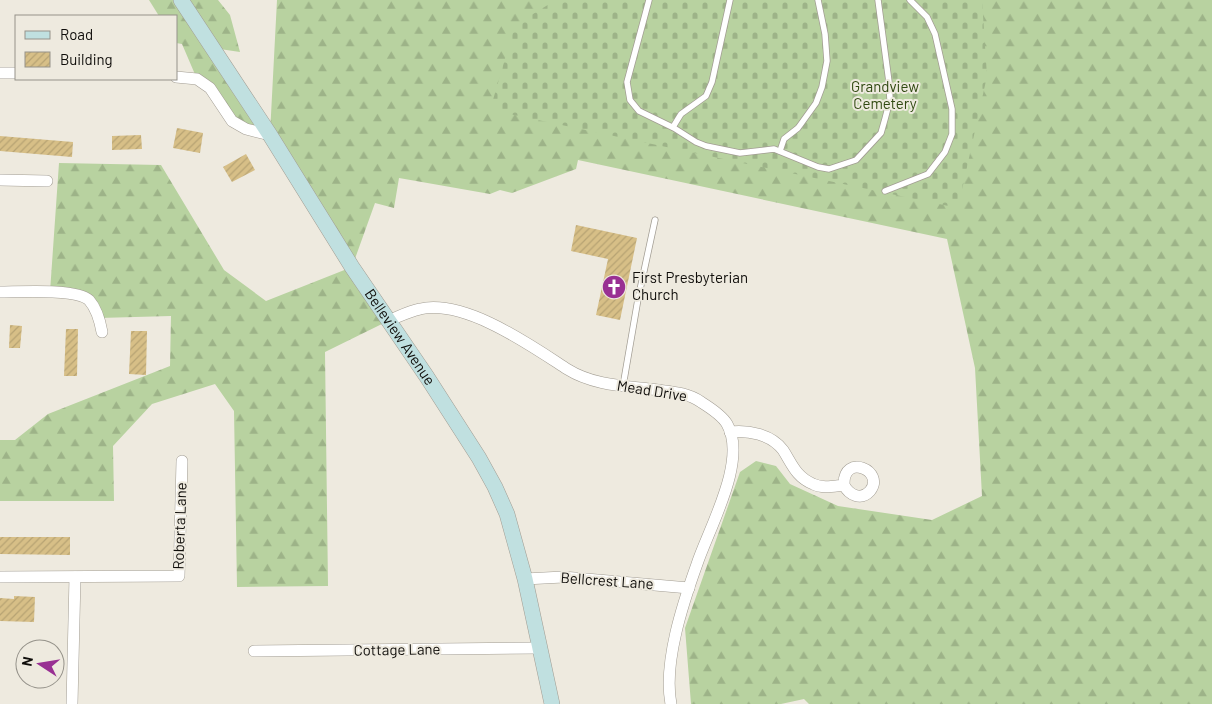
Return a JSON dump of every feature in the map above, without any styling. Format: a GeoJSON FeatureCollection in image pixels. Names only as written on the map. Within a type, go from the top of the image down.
{"type":"FeatureCollection","features":[{"type":"Feature","properties":{"kind":"street","name":"Belleview Avenue"},"geometry":{"type":"LineString","coordinates":[[181,0],[270,135],[352,268],[427,377],[479,458],[495,487],[507,514],[526,579],[552,704]]}},
{"type":"Feature","properties":{"kind":"street"},"geometry":{"type":"LineString","coordinates":[[0,73],[15,73]]}},
{"type":"Feature","properties":{"kind":"street"},"geometry":{"type":"LineString","coordinates":[[178,77],[197,80],[210,88],[232,121],[246,129],[270,135]]}},
{"type":"Feature","properties":{"kind":"street"},"geometry":{"type":"LineString","coordinates":[[0,180],[46,181]]}},
{"type":"Feature","properties":{"kind":"street"},"geometry":{"type":"LineString","coordinates":[[0,292],[72,292],[88,300],[99,318],[102,332]]}},
{"type":"Feature","properties":{"kind":"street","name":"Mead Drive"},"geometry":{"type":"LineString","coordinates":[[388,322],[420,309],[450,309],[464,312],[530,344],[575,374],[590,380],[674,392],[689,396],[717,414],[727,423],[730,432]]}},
{"type":"Feature","properties":{"kind":"street"},"geometry":{"type":"LineString","coordinates":[[671,704],[669,680],[673,647],[689,588],[732,467],[733,454],[730,432],[751,432],[771,439],[784,452],[788,462],[804,480],[825,487],[844,485]]}},
{"type":"Feature","properties":{"kind":"street","name":"Roberta Lane"},"geometry":{"type":"LineString","coordinates":[[75,577],[179,576],[182,461]]}},
{"type":"Feature","properties":{"kind":"street"},"geometry":{"type":"LineString","coordinates":[[0,577],[75,577],[72,704]]}},
{"type":"Feature","properties":{"kind":"street","name":"Bellcrest Lane"},"geometry":{"type":"LineString","coordinates":[[526,579],[563,577],[689,588]]}},
{"type":"Feature","properties":{"kind":"street","name":"Cottage Lane"},"geometry":{"type":"LineString","coordinates":[[254,651],[540,648]]}},
{"type":"Feature","properties":{"kind":"lane"},"geometry":{"type":"LineString","coordinates":[[649,0],[627,82],[630,100],[639,111],[673,127],[696,142],[727,152],[740,153],[774,149],[829,170],[856,160],[881,133],[890,100],[878,0]]}},
{"type":"Feature","properties":{"kind":"lane"},"geometry":{"type":"LineString","coordinates":[[673,127],[687,108],[706,96],[712,82],[730,0]]}},
{"type":"Feature","properties":{"kind":"lane"},"geometry":{"type":"LineString","coordinates":[[780,151],[784,139],[798,128],[816,103],[822,87],[827,61],[825,34],[818,0]]}},
{"type":"Feature","properties":{"kind":"lane"},"geometry":{"type":"LineString","coordinates":[[885,191],[928,174],[945,152],[952,134],[952,109],[935,34],[926,17],[910,0]]}},
{"type":"Feature","properties":{"kind":"lane"},"geometry":{"type":"LineString","coordinates":[[623,386],[638,299],[655,220]]}},
{"type":"Feature","properties":{"kind":"green space"},"geometry":{"type":"Polygon","coordinates":[[[149,0],[218,0],[230,15],[240,52],[213,48],[270,134],[277,0],[1212,0],[1212,704],[809,704],[804,699],[781,704],[691,704],[685,628],[740,472],[756,461],[776,466],[790,484],[838,506],[932,520],[982,496],[975,368],[947,239],[578,160],[576,169],[512,193],[500,190],[490,194],[399,178],[394,208],[375,203],[352,267],[270,135],[246,129],[197,79],[182,44],[178,43],[178,15],[158,15],[149,0]]]}},
{"type":"Feature","properties":{"kind":"green space","name":"Grandview Cemetery"},"geometry":{"type":"Polygon","coordinates":[[[549,0],[982,0],[987,76],[958,208],[490,110],[515,25],[551,3],[549,0]]]}},
{"type":"Feature","properties":{"kind":"green space"},"geometry":{"type":"Polygon","coordinates":[[[59,163],[161,165],[224,270],[266,301],[352,267],[388,321],[325,352],[328,586],[237,587],[234,411],[215,384],[152,404],[113,446],[114,501],[0,501],[0,440],[15,440],[48,414],[170,366],[171,316],[99,318],[88,300],[50,292],[59,163]]]}},
{"type":"Feature","properties":{"kind":"building"},"geometry":{"type":"Polygon","coordinates":[[[177,128],[203,133],[200,153],[173,148],[177,128]]]}},
{"type":"Feature","properties":{"kind":"building"},"geometry":{"type":"Polygon","coordinates":[[[141,135],[142,149],[112,150],[112,136],[141,135]]]}},
{"type":"Feature","properties":{"kind":"building"},"geometry":{"type":"Polygon","coordinates":[[[0,136],[73,142],[72,157],[0,151],[0,136]]]}},
{"type":"Feature","properties":{"kind":"building"},"geometry":{"type":"Polygon","coordinates":[[[246,154],[255,170],[232,182],[223,167],[246,154]]]}},
{"type":"Feature","properties":{"kind":"building","name":"First Presbyterian Church"},"geometry":{"type":"Polygon","coordinates":[[[576,225],[637,238],[620,320],[596,315],[608,259],[571,251],[576,225]]]}},
{"type":"Feature","properties":{"kind":"building"},"geometry":{"type":"Polygon","coordinates":[[[10,325],[22,326],[20,348],[9,348],[10,325]]]}},
{"type":"Feature","properties":{"kind":"building"},"geometry":{"type":"Polygon","coordinates":[[[66,329],[78,329],[77,376],[64,376],[66,329]]]}},
{"type":"Feature","properties":{"kind":"building"},"geometry":{"type":"Polygon","coordinates":[[[131,331],[147,331],[146,375],[129,374],[131,331]]]}},
{"type":"Feature","properties":{"kind":"building"},"geometry":{"type":"Polygon","coordinates":[[[0,537],[70,537],[70,555],[0,554],[0,537]]]}},
{"type":"Feature","properties":{"kind":"building"},"geometry":{"type":"Polygon","coordinates":[[[14,596],[35,597],[34,622],[0,621],[0,598],[14,599],[14,596]]]}},
{"type":"Feature","properties":{"kind":"place","name":"First Presbyterian Church"},"geometry":{"type":"Point","coordinates":[614,287]}}]}
